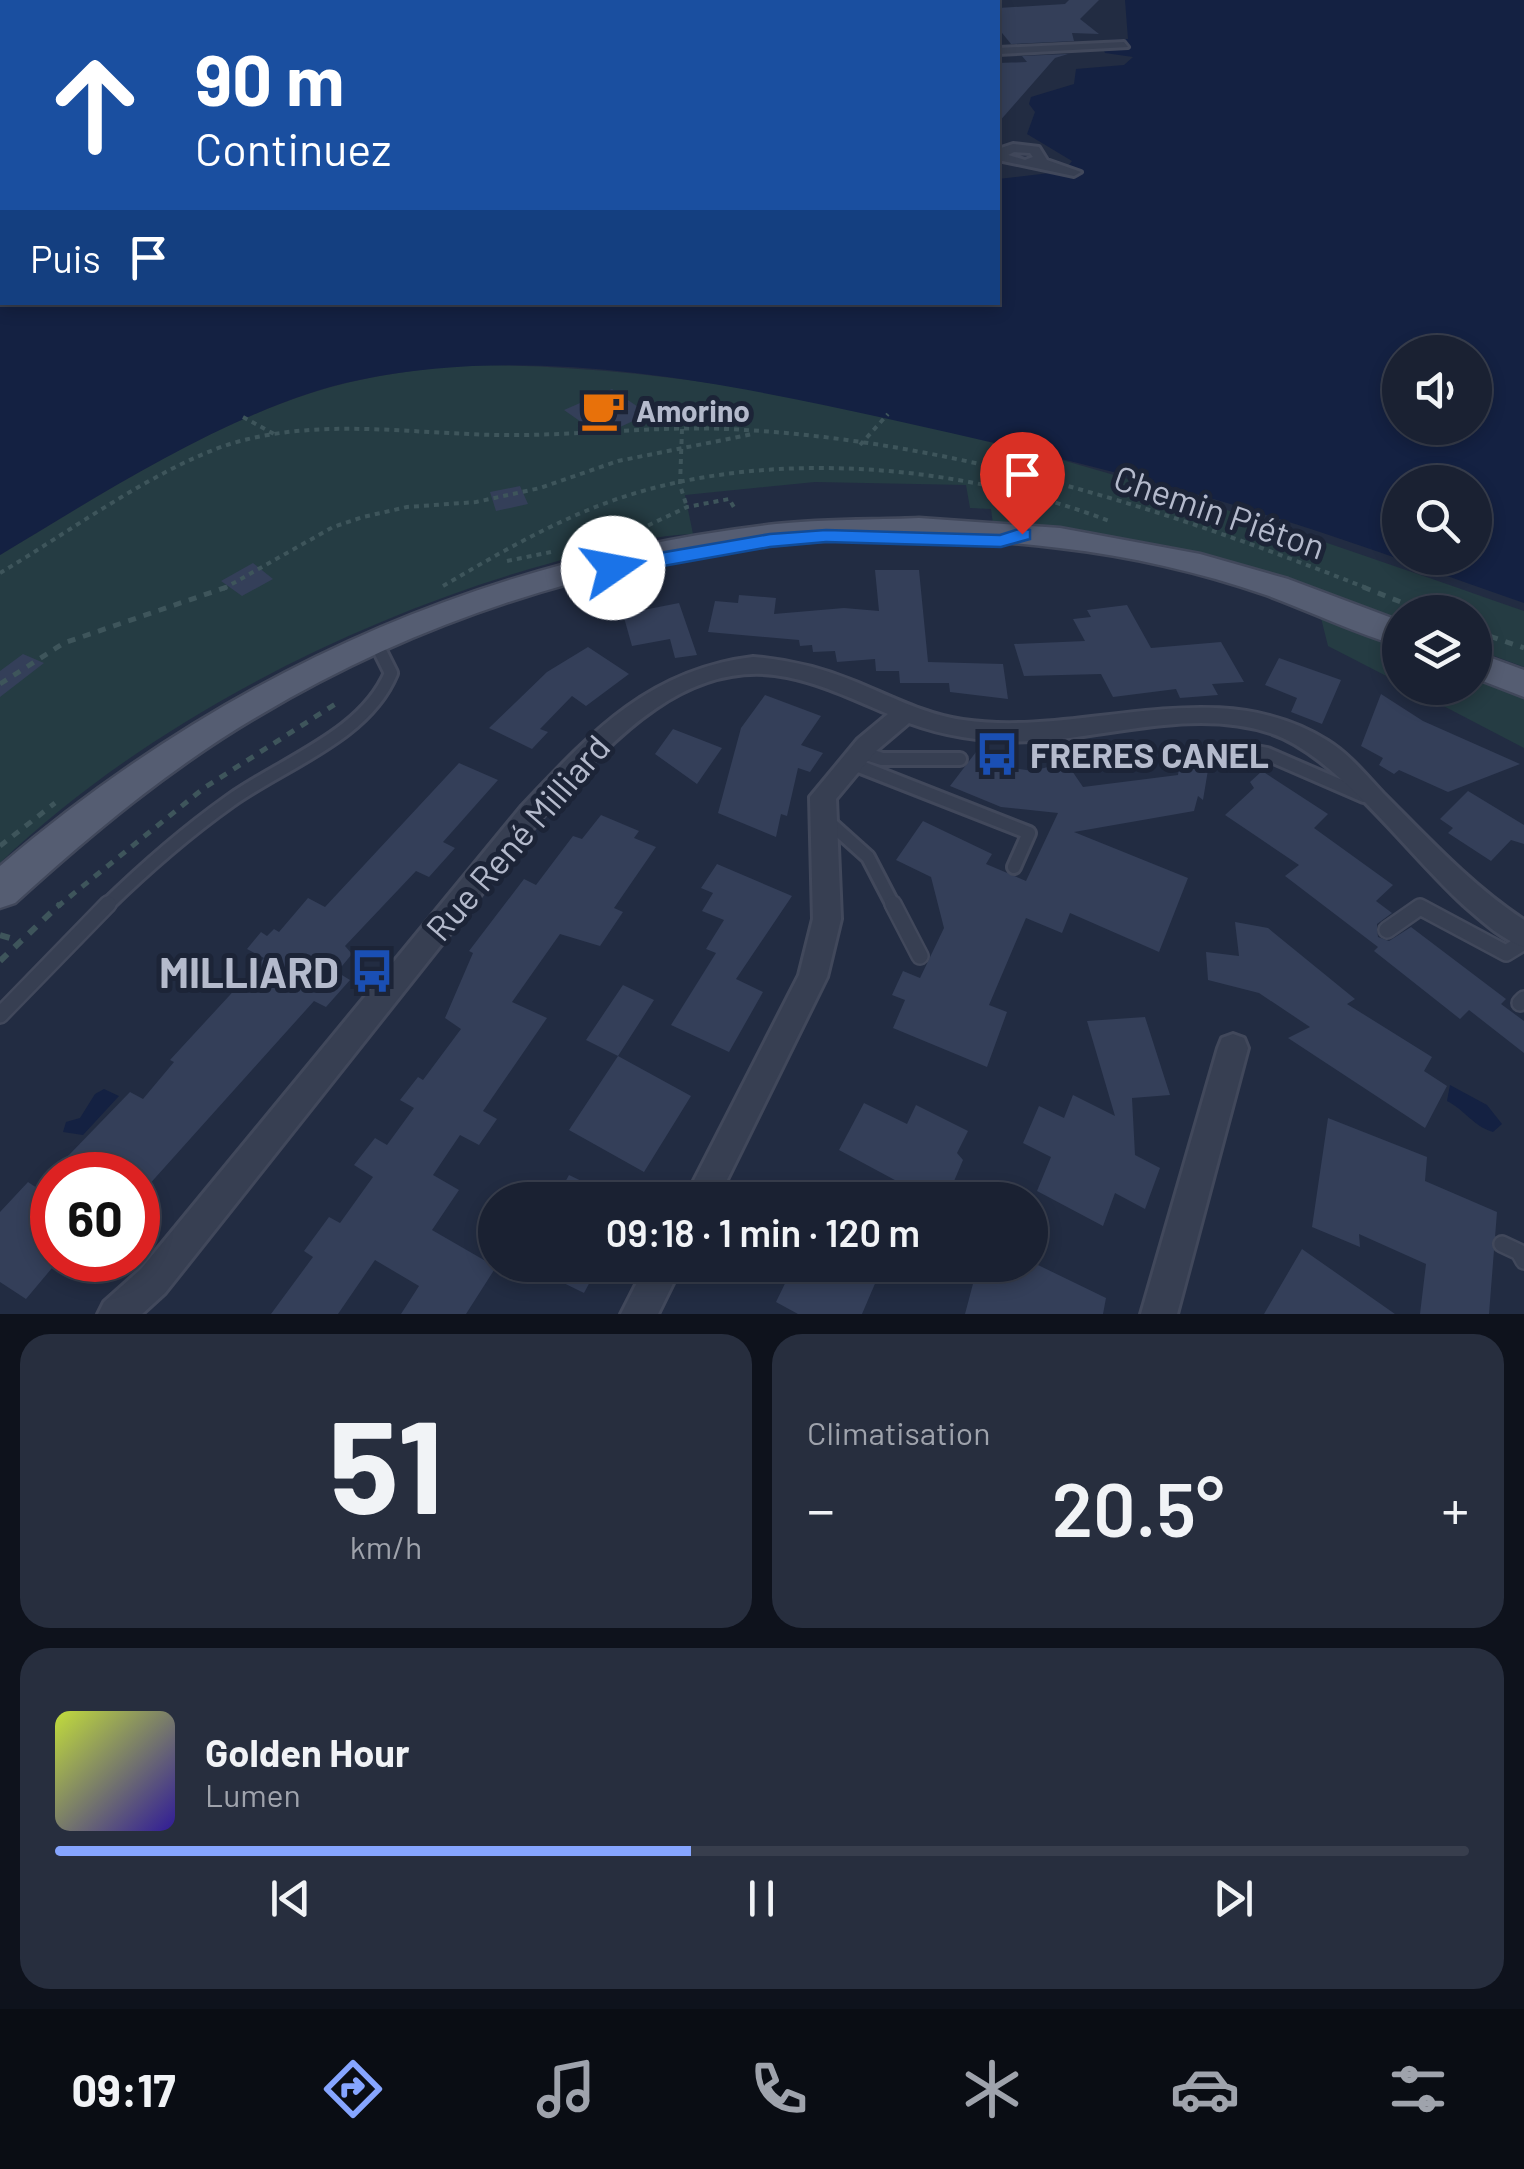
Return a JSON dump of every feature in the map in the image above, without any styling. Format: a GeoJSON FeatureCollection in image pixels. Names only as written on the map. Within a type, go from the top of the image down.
{"type":"FeatureCollection","features":[{"type":"Feature","properties":{"kind":"main road"},"geometry":{"type":"LineString","coordinates":[[0,891],[129,783],[224,720],[399,630],[468,602],[585,564],[744,536],[896,526],[1022,534],[1202,565],[1292,592],[1382,627]]}},
{"type":"Feature","properties":{"kind":"main road"},"geometry":{"type":"LineString","coordinates":[[10,928],[163,775],[241,724],[381,654],[562,584],[656,558],[826,536],[933,541],[1200,574],[1360,619]]}},
{"type":"Feature","properties":{"kind":"main road"},"geometry":{"type":"LineString","coordinates":[[1492,671],[1524,684]]}},
{"type":"Feature","properties":{"kind":"street"},"geometry":{"type":"LineString","coordinates":[[1000,51],[1124,45]]}},
{"type":"Feature","properties":{"kind":"street"},"geometry":{"type":"LineString","coordinates":[[1000,142],[1039,153],[1038,162],[1074,172]]}},
{"type":"Feature","properties":{"kind":"street","name":"Rue René Milliard"},"geometry":{"type":"LineString","coordinates":[[116,1314],[154,1282],[530,812],[628,713],[675,687],[722,669],[766,666],[804,670],[905,713],[960,730],[1070,732],[1191,715],[1256,722],[1316,745],[1483,908],[1524,938]]}},
{"type":"Feature","properties":{"kind":"street"},"geometry":{"type":"LineString","coordinates":[[709,1182],[813,977],[827,919],[823,797],[856,758],[905,713]]}},
{"type":"Feature","properties":{"kind":"street"},"geometry":{"type":"LineString","coordinates":[[1158,1314],[1234,1048]]}},
{"type":"Feature","properties":{"kind":"street"},"geometry":{"type":"LineString","coordinates":[[639,1314],[656,1282]]}},
{"type":"Feature","properties":{"kind":"lane"},"geometry":{"type":"LineString","coordinates":[[933,541],[946,536],[1001,541],[1022,534]]}},
{"type":"Feature","properties":{"kind":"lane"},"geometry":{"type":"LineString","coordinates":[[0,1015],[105,903],[164,852],[228,802],[380,699],[391,673],[381,654]]}},
{"type":"Feature","properties":{"kind":"lane"},"geometry":{"type":"LineString","coordinates":[[1232,760],[1245,750],[1267,754],[1377,802]]}},
{"type":"Feature","properties":{"kind":"lane"},"geometry":{"type":"LineString","coordinates":[[856,758],[960,759]]}},
{"type":"Feature","properties":{"kind":"lane"},"geometry":{"type":"LineString","coordinates":[[856,758],[1029,833],[1014,866]]}},
{"type":"Feature","properties":{"kind":"lane"},"geometry":{"type":"LineString","coordinates":[[822,816],[868,857],[920,956]]}},
{"type":"Feature","properties":{"kind":"lane"},"geometry":{"type":"LineString","coordinates":[[1387,930],[1420,907],[1506,953],[1524,938]]}},
{"type":"Feature","properties":{"kind":"lane"},"geometry":{"type":"LineString","coordinates":[[1502,1244],[1520,1252],[1524,1261]]}},
{"type":"Feature","properties":{"kind":"path"},"geometry":{"type":"LineString","coordinates":[[860,445],[888,414]]}},
{"type":"Feature","properties":{"kind":"path"},"geometry":{"type":"LineString","coordinates":[[244,417],[274,434]]}},
{"type":"Feature","properties":{"kind":"path"},"geometry":{"type":"LineString","coordinates":[[0,573],[197,456],[226,444],[274,434],[370,426],[487,435],[762,432]]}},
{"type":"Feature","properties":{"kind":"path"},"geometry":{"type":"LineString","coordinates":[[682,430],[680,485],[687,507]]}},
{"type":"Feature","properties":{"kind":"path"},"geometry":{"type":"LineString","coordinates":[[0,684],[64,643],[213,594],[333,528],[363,517],[540,488],[618,460],[762,432]]}},
{"type":"Feature","properties":{"kind":"path","name":"Chemin Piéton"},"geometry":{"type":"LineString","coordinates":[[762,432],[934,458],[1120,500],[1238,539],[1382,595]]}},
{"type":"Feature","properties":{"kind":"path"},"geometry":{"type":"LineString","coordinates":[[430,594],[578,516],[622,498],[680,485],[772,474],[893,472],[961,477],[1056,500],[1117,524]]}},
{"type":"Feature","properties":{"kind":"path"},"geometry":{"type":"LineString","coordinates":[[627,535],[687,507],[728,500],[735,510]]}},
{"type":"Feature","properties":{"kind":"path"},"geometry":{"type":"LineString","coordinates":[[507,562],[560,550]]}},
{"type":"Feature","properties":{"kind":"path"},"geometry":{"type":"LineString","coordinates":[[1492,637],[1524,648]]}},
{"type":"Feature","properties":{"kind":"path"},"geometry":{"type":"LineString","coordinates":[[0,934],[261,746],[340,702]]}},
{"type":"Feature","properties":{"kind":"path"},"geometry":{"type":"LineString","coordinates":[[0,846],[69,794]]}},
{"type":"Feature","properties":{"kind":"path"},"geometry":{"type":"LineString","coordinates":[[0,961],[10,928]]}},
{"type":"Feature","properties":{"kind":"shaded area"},"geometry":{"type":"Polygon","coordinates":[[[460,365],[595,370],[730,386],[866,411],[1001,443],[1135,481],[1382,562],[1382,575],[1419,575],[1477,595],[1382,595],[1382,618],[1080,534],[993,524],[991,509],[970,508],[966,485],[815,482],[685,495],[693,534],[621,544],[478,585],[330,644],[258,680],[121,765],[58,812],[0,863],[0,555],[151,465],[231,425],[311,393],[403,372],[460,365]]]}},
{"type":"Feature","properties":{"kind":"shaded area"},"geometry":{"type":"Polygon","coordinates":[[[1492,600],[1524,611],[1524,667],[1492,655],[1492,600]]]}},
{"type":"Feature","properties":{"kind":"shaded area"},"geometry":{"type":"Polygon","coordinates":[[[1321,618],[1382,641],[1382,674],[1328,646],[1321,618]]]}},
{"type":"Feature","properties":{"kind":"shaded area"},"geometry":{"type":"Polygon","coordinates":[[[1492,683],[1524,696],[1524,748],[1442,705],[1492,705],[1492,683]]]}},
{"type":"Feature","properties":{"kind":"water"},"geometry":{"type":"Polygon","coordinates":[[[1125,0],[1524,0],[1524,603],[1445,575],[1492,575],[1492,465],[1382,465],[1382,552],[1189,492],[884,418],[689,380],[557,366],[424,370],[314,392],[174,453],[0,555],[0,305],[1000,305],[1000,179],[1075,170],[1069,165],[1072,161],[1027,134],[1035,112],[1029,104],[1031,97],[1074,84],[1076,69],[1124,65],[1133,57],[1105,53],[1107,40],[1128,39],[1125,0]]]}},
{"type":"Feature","properties":{"kind":"water"},"geometry":{"type":"Polygon","coordinates":[[[1450,1085],[1487,1105],[1502,1124],[1493,1132],[1474,1122],[1447,1101],[1450,1085]]]}},
{"type":"Feature","properties":{"kind":"water"},"geometry":{"type":"Polygon","coordinates":[[[104,1089],[119,1096],[83,1135],[63,1132],[66,1122],[80,1118],[95,1094],[104,1089]]]}},
{"type":"Feature","properties":{"kind":"building"},"geometry":{"type":"Polygon","coordinates":[[[1069,0],[1099,0],[1080,19],[1099,34],[1072,33],[1074,41],[1011,44],[1000,30],[1000,8],[1065,4],[1069,0]]]}},
{"type":"Feature","properties":{"kind":"building"},"geometry":{"type":"Polygon","coordinates":[[[1068,54],[1055,58],[1000,121],[1000,63],[1027,62],[1022,56],[1068,54]]]}},
{"type":"Feature","properties":{"kind":"building","name":"Amorino"},"geometry":{"type":"Polygon","coordinates":[[[612,389],[641,409],[634,412],[642,417],[620,427],[613,422],[594,431],[564,410],[612,389]]]}},
{"type":"Feature","properties":{"kind":"building"},"geometry":{"type":"Polygon","coordinates":[[[520,486],[528,504],[496,511],[490,492],[520,486]]]}},
{"type":"Feature","properties":{"kind":"building"},"geometry":{"type":"Polygon","coordinates":[[[253,563],[273,579],[242,596],[221,581],[253,563]]]}},
{"type":"Feature","properties":{"kind":"building"},"geometry":{"type":"Polygon","coordinates":[[[875,570],[919,570],[928,662],[1003,664],[1008,699],[950,692],[949,683],[900,683],[899,671],[876,671],[875,659],[837,662],[835,651],[813,652],[812,645],[800,646],[799,640],[708,632],[715,601],[738,603],[739,595],[776,598],[774,614],[844,608],[879,611],[875,570]]]}},
{"type":"Feature","properties":{"kind":"building"},"geometry":{"type":"Polygon","coordinates":[[[679,603],[697,655],[675,658],[670,639],[632,646],[623,614],[679,603]]]}},
{"type":"Feature","properties":{"kind":"building"},"geometry":{"type":"Polygon","coordinates":[[[1127,605],[1151,648],[1221,642],[1244,682],[1212,684],[1218,695],[1180,698],[1176,689],[1113,697],[1101,674],[1024,676],[1014,644],[1085,641],[1073,619],[1091,617],[1087,610],[1127,605]]]}},
{"type":"Feature","properties":{"kind":"building"},"geometry":{"type":"Polygon","coordinates":[[[588,647],[629,674],[586,706],[572,696],[540,729],[548,732],[532,749],[489,728],[547,672],[588,647]]]}},
{"type":"Feature","properties":{"kind":"building"},"geometry":{"type":"Polygon","coordinates":[[[23,654],[44,663],[0,697],[0,671],[23,654]]]}},
{"type":"Feature","properties":{"kind":"building"},"geometry":{"type":"Polygon","coordinates":[[[1279,658],[1341,680],[1322,724],[1291,712],[1297,698],[1265,685],[1279,658]]]}},
{"type":"Feature","properties":{"kind":"building"},"geometry":{"type":"Polygon","coordinates":[[[1381,694],[1382,705],[1398,705],[1423,721],[1520,764],[1448,792],[1399,770],[1394,774],[1379,765],[1383,758],[1361,746],[1381,694]]]}},
{"type":"Feature","properties":{"kind":"building"},"geometry":{"type":"Polygon","coordinates":[[[765,695],[821,716],[801,745],[823,753],[810,772],[798,768],[787,816],[781,814],[776,837],[718,813],[741,728],[765,695]]]}},
{"type":"Feature","properties":{"kind":"building"},"geometry":{"type":"Polygon","coordinates":[[[673,729],[722,748],[697,784],[655,754],[673,729]]]}},
{"type":"Feature","properties":{"kind":"building"},"geometry":{"type":"Polygon","coordinates":[[[976,752],[1006,767],[1033,771],[1066,762],[1083,787],[1178,775],[1180,761],[1187,763],[1188,753],[1210,758],[1203,800],[1198,796],[1194,811],[1074,832],[1188,878],[1159,952],[1070,913],[1062,933],[1026,918],[989,1005],[1007,1012],[987,1067],[893,1028],[905,1000],[892,995],[903,971],[920,978],[944,928],[931,877],[896,860],[923,821],[992,854],[986,864],[1026,881],[1058,813],[1001,807],[950,786],[976,752]]]}},
{"type":"Feature","properties":{"kind":"building"},"geometry":{"type":"Polygon","coordinates":[[[459,763],[498,780],[443,842],[455,848],[429,877],[416,871],[345,946],[352,954],[337,972],[350,980],[326,1007],[314,1001],[160,1172],[160,1152],[72,1152],[130,1092],[143,1099],[174,1062],[170,1060],[264,958],[247,949],[261,932],[267,936],[274,929],[279,932],[308,898],[325,907],[459,763]]]}},
{"type":"Feature","properties":{"kind":"building"},"geometry":{"type":"Polygon","coordinates":[[[1262,771],[1328,814],[1314,828],[1393,885],[1376,901],[1392,913],[1377,924],[1378,937],[1389,941],[1411,927],[1506,999],[1501,1004],[1524,1021],[1524,1053],[1469,1010],[1460,1019],[1374,951],[1378,947],[1285,876],[1299,865],[1225,815],[1254,788],[1250,782],[1262,771]]]}},
{"type":"Feature","properties":{"kind":"building"},"geometry":{"type":"Polygon","coordinates":[[[1468,791],[1524,825],[1524,844],[1511,840],[1491,861],[1448,833],[1453,828],[1440,819],[1468,791]]]}},
{"type":"Feature","properties":{"kind":"building"},"geometry":{"type":"Polygon","coordinates":[[[601,815],[639,831],[634,838],[656,847],[614,908],[623,912],[600,946],[560,934],[512,1002],[547,1018],[483,1111],[497,1119],[479,1145],[460,1135],[433,1175],[459,1190],[432,1230],[478,1257],[478,1282],[486,1282],[466,1314],[401,1314],[419,1286],[375,1260],[338,1314],[271,1314],[313,1257],[304,1251],[329,1217],[340,1223],[373,1177],[354,1165],[375,1138],[387,1145],[414,1108],[400,1100],[418,1077],[423,1080],[461,1029],[445,1018],[473,953],[469,951],[524,879],[536,885],[573,836],[582,839],[601,815]]]}},
{"type":"Feature","properties":{"kind":"building"},"geometry":{"type":"Polygon","coordinates":[[[717,864],[792,896],[736,979],[763,992],[729,1052],[671,1025],[716,953],[706,949],[724,920],[702,911],[713,893],[701,888],[717,864]]]}},
{"type":"Feature","properties":{"kind":"building"},"geometry":{"type":"Polygon","coordinates":[[[1235,922],[1268,928],[1355,999],[1347,1004],[1432,1057],[1424,1071],[1447,1086],[1425,1128],[1288,1038],[1310,1027],[1259,993],[1208,980],[1206,952],[1239,956],[1235,922]]]}},
{"type":"Feature","properties":{"kind":"building"},"geometry":{"type":"Polygon","coordinates":[[[623,985],[654,1000],[618,1056],[586,1040],[623,985]]]}},
{"type":"Feature","properties":{"kind":"building"},"geometry":{"type":"Polygon","coordinates":[[[1145,1017],[1170,1095],[1132,1098],[1135,1155],[1160,1168],[1145,1209],[1115,1193],[1103,1226],[1048,1197],[1048,1182],[1041,1182],[1051,1157],[1023,1143],[1039,1106],[1064,1118],[1073,1095],[1115,1116],[1087,1021],[1145,1017]]]}},
{"type":"Feature","properties":{"kind":"building"},"geometry":{"type":"Polygon","coordinates":[[[618,1056],[691,1096],[644,1172],[569,1130],[618,1056]]]}},
{"type":"Feature","properties":{"kind":"building"},"geometry":{"type":"Polygon","coordinates":[[[864,1103],[907,1124],[916,1105],[968,1131],[957,1153],[963,1160],[954,1182],[899,1182],[839,1150],[864,1103]]]}},
{"type":"Feature","properties":{"kind":"building"},"geometry":{"type":"Polygon","coordinates":[[[1328,1118],[1427,1157],[1425,1181],[1497,1212],[1489,1314],[1420,1314],[1426,1264],[1359,1234],[1360,1247],[1312,1227],[1328,1118]]]}},
{"type":"Feature","properties":{"kind":"building"},"geometry":{"type":"Polygon","coordinates":[[[569,1175],[584,1182],[565,1182],[569,1175]]]}},
{"type":"Feature","properties":{"kind":"building"},"geometry":{"type":"Polygon","coordinates":[[[28,1182],[30,1282],[40,1282],[26,1299],[0,1282],[0,1212],[28,1182]]]}},
{"type":"Feature","properties":{"kind":"building"},"geometry":{"type":"Polygon","coordinates":[[[1302,1249],[1395,1314],[1264,1314],[1302,1249]]]}},
{"type":"Feature","properties":{"kind":"building"},"geometry":{"type":"Polygon","coordinates":[[[1048,1270],[1106,1298],[1103,1314],[965,1314],[973,1282],[1048,1282],[1048,1270]]]}},
{"type":"Feature","properties":{"kind":"building"},"geometry":{"type":"Polygon","coordinates":[[[562,1282],[590,1282],[584,1293],[562,1282]]]}},
{"type":"Feature","properties":{"kind":"building"},"geometry":{"type":"Polygon","coordinates":[[[786,1282],[876,1282],[862,1314],[798,1314],[776,1302],[786,1282]]]}},
{"type":"Feature","properties":{"kind":"place","name":"Amorino"},"geometry":{"type":"Point","coordinates":[603,410]}},
{"type":"Feature","properties":{"kind":"place","name":"FRERES CANEL"},"geometry":{"type":"Point","coordinates":[997,754]}},
{"type":"Feature","properties":{"kind":"place","name":"MILLIARD"},"geometry":{"type":"Point","coordinates":[372,971]}},
{"type":"Feature","properties":{"kind":"route"},"geometry":{"type":"LineString","coordinates":[[613,568],[770,540],[826,536],[933,541],[946,536],[1001,541],[1022,534]]}}]}
